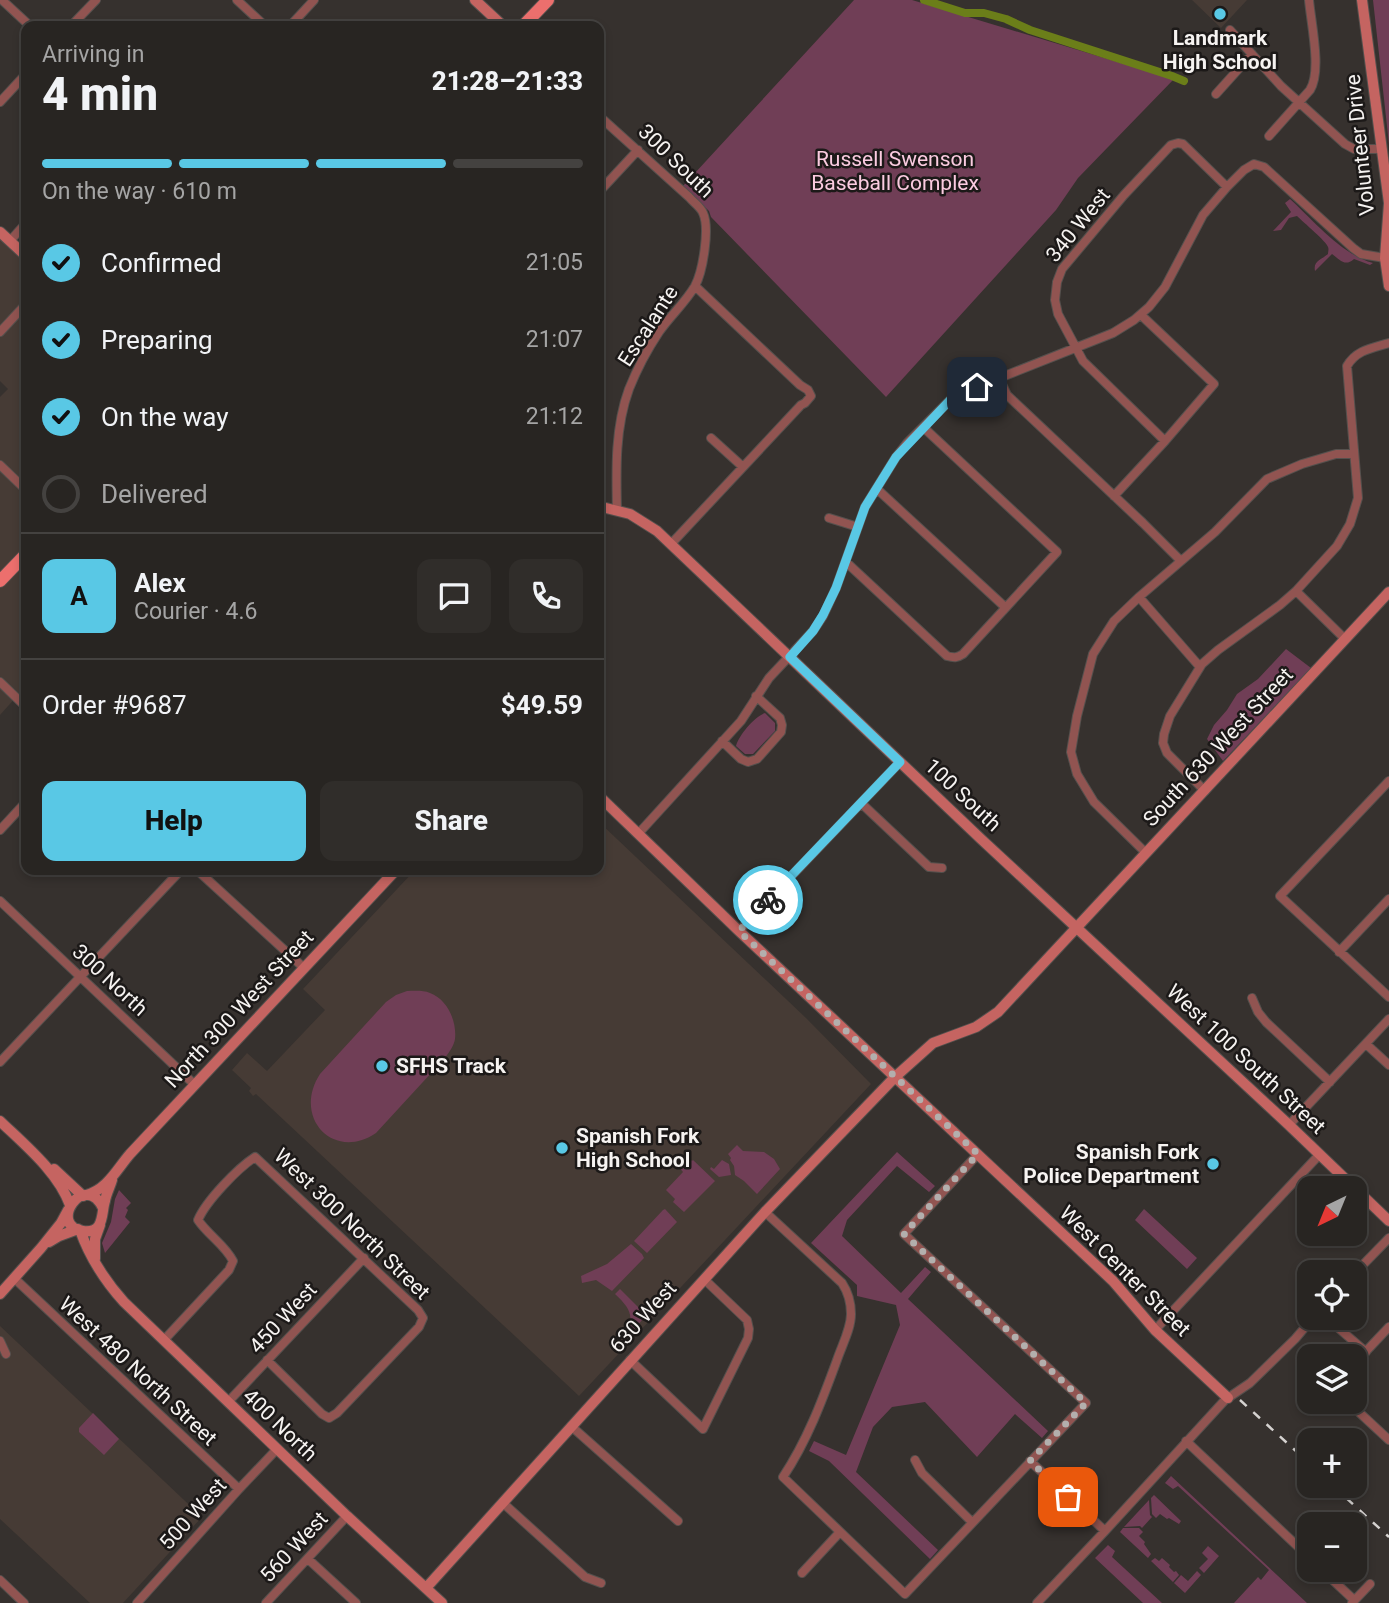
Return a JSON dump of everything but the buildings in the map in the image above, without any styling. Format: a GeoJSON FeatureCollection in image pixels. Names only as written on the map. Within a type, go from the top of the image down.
{"type":"FeatureCollection","features":[{"type":"Feature","properties":{"kind":"main road"},"geometry":{"type":"LineString","coordinates":[[528,21],[548,0]]}},
{"type":"Feature","properties":{"kind":"main road"},"geometry":{"type":"LineString","coordinates":[[0,581],[21,559]]}},
{"type":"Feature","properties":{"kind":"street"},"geometry":{"type":"LineString","coordinates":[[2,0],[25,21]]}},
{"type":"Feature","properties":{"kind":"street"},"geometry":{"type":"LineString","coordinates":[[76,21],[96,0]]}},
{"type":"Feature","properties":{"kind":"street"},"geometry":{"type":"LineString","coordinates":[[237,0],[260,21]]}},
{"type":"Feature","properties":{"kind":"street"},"geometry":{"type":"LineString","coordinates":[[295,21],[314,0]]}},
{"type":"Feature","properties":{"kind":"street"},"geometry":{"type":"LineString","coordinates":[[475,0],[498,21]]}},
{"type":"Feature","properties":{"kind":"street"},"geometry":{"type":"LineString","coordinates":[[1269,136],[1314,83],[1316,71],[1309,0]]}},
{"type":"Feature","properties":{"kind":"street","name":"Volunteer Drive"},"geometry":{"type":"LineString","coordinates":[[1362,0],[1389,203],[1385,258],[1389,286]]}},
{"type":"Feature","properties":{"kind":"street"},"geometry":{"type":"LineString","coordinates":[[1230,30],[1282,86],[1345,144],[1353,149],[1382,149]]}},
{"type":"Feature","properties":{"kind":"street"},"geometry":{"type":"LineString","coordinates":[[1216,94],[1252,54]]}},
{"type":"Feature","properties":{"kind":"street"},"geometry":{"type":"LineString","coordinates":[[0,102],[21,79]]}},
{"type":"Feature","properties":{"kind":"street","name":"300 South"},"geometry":{"type":"LineString","coordinates":[[604,120],[703,212],[706,238],[701,271],[695,286]]}},
{"type":"Feature","properties":{"kind":"street","name":"340 West"},"geometry":{"type":"LineString","coordinates":[[1165,441],[1083,361],[1058,314],[1055,300],[1057,282],[1062,269],[1167,147],[1178,143],[1188,148],[1227,187]]}},
{"type":"Feature","properties":{"kind":"street"},"geometry":{"type":"LineString","coordinates":[[604,187],[638,150]]}},
{"type":"Feature","properties":{"kind":"street"},"geometry":{"type":"LineString","coordinates":[[638,834],[741,720],[769,678],[813,631],[831,599],[865,507],[896,457],[923,427],[954,396],[1113,333],[1141,315],[1165,287],[1203,215],[1249,166],[1259,164],[1265,167],[1361,254],[1385,258]]}},
{"type":"Feature","properties":{"kind":"street"},"geometry":{"type":"LineString","coordinates":[[10,241],[21,229]]}},
{"type":"Feature","properties":{"kind":"street"},"geometry":{"type":"LineString","coordinates":[[0,232],[21,251]]}},
{"type":"Feature","properties":{"kind":"street"},"geometry":{"type":"LineString","coordinates":[[671,544],[811,397],[808,390],[695,286]]}},
{"type":"Feature","properties":{"kind":"street","name":"Escalante"},"geometry":{"type":"LineString","coordinates":[[617,510],[618,428],[628,390],[647,351],[695,286]]}},
{"type":"Feature","properties":{"kind":"street"},"geometry":{"type":"LineString","coordinates":[[0,332],[21,309]]}},
{"type":"Feature","properties":{"kind":"street"},"geometry":{"type":"LineString","coordinates":[[1114,496],[1214,384],[1141,315]]}},
{"type":"Feature","properties":{"kind":"street"},"geometry":{"type":"LineString","coordinates":[[1205,791],[1167,753],[1163,743],[1170,716],[1200,667],[1218,650],[1280,606],[1296,591],[1337,546],[1350,524],[1357,498],[1347,366],[1360,352],[1389,343]]}},
{"type":"Feature","properties":{"kind":"street"},"geometry":{"type":"LineString","coordinates":[[999,378],[1007,395],[1181,561]]}},
{"type":"Feature","properties":{"kind":"street"},"geometry":{"type":"LineString","coordinates":[[846,562],[947,656],[953,658],[963,653],[1057,552],[923,427]]}},
{"type":"Feature","properties":{"kind":"street"},"geometry":{"type":"LineString","coordinates":[[711,438],[743,467]]}},
{"type":"Feature","properties":{"kind":"street"},"geometry":{"type":"LineString","coordinates":[[1146,853],[1094,802],[1077,774],[1071,752],[1093,654],[1114,621],[1215,532],[1268,479],[1336,454],[1353,454]]}},
{"type":"Feature","properties":{"kind":"street"},"geometry":{"type":"LineString","coordinates":[[0,465],[21,485]]}},
{"type":"Feature","properties":{"kind":"street"},"geometry":{"type":"LineString","coordinates":[[877,489],[1005,607]]}},
{"type":"Feature","properties":{"kind":"street","name":"100 South"},"geometry":{"type":"LineString","coordinates":[[604,507],[630,514],[657,531],[1076,928]]}},
{"type":"Feature","properties":{"kind":"street"},"geometry":{"type":"LineString","coordinates":[[829,518],[858,527]]}},
{"type":"Feature","properties":{"kind":"street"},"geometry":{"type":"LineString","coordinates":[[1296,591],[1345,639]]}},
{"type":"Feature","properties":{"kind":"street","name":"South 630 West Street"},"geometry":{"type":"LineString","coordinates":[[895,1077],[933,1043],[976,1027],[998,1012],[1389,592]]}},
{"type":"Feature","properties":{"kind":"street"},"geometry":{"type":"LineString","coordinates":[[1139,597],[1200,667]]}},
{"type":"Feature","properties":{"kind":"street"},"geometry":{"type":"LineString","coordinates":[[0,682],[21,702]]}},
{"type":"Feature","properties":{"kind":"street"},"geometry":{"type":"LineString","coordinates":[[722,741],[748,762],[757,759],[781,732],[780,718],[756,696]]}},
{"type":"Feature","properties":{"kind":"street"},"geometry":{"type":"LineString","coordinates":[[739,931],[900,762]]}},
{"type":"Feature","properties":{"kind":"street"},"geometry":{"type":"LineString","coordinates":[[1389,781],[1279,896],[1389,997]]}},
{"type":"Feature","properties":{"kind":"street","name":"West Center Street"},"geometry":{"type":"LineString","coordinates":[[604,801],[1113,1281],[1155,1330],[1228,1398]]}},
{"type":"Feature","properties":{"kind":"street"},"geometry":{"type":"LineString","coordinates":[[860,803],[929,867],[942,868]]}},
{"type":"Feature","properties":{"kind":"street"},"geometry":{"type":"LineString","coordinates":[[0,830],[21,807]]}},
{"type":"Feature","properties":{"kind":"street"},"geometry":{"type":"LineString","coordinates":[[0,1062],[176,875]]}},
{"type":"Feature","properties":{"kind":"street"},"geometry":{"type":"LineString","coordinates":[[202,875],[304,968]]}},
{"type":"Feature","properties":{"kind":"street","name":"North 300 West Street"},"geometry":{"type":"LineString","coordinates":[[112,1177],[123,1162],[391,875]]}},
{"type":"Feature","properties":{"kind":"street"},"geometry":{"type":"LineString","coordinates":[[1339,952],[1389,900]]}},
{"type":"Feature","properties":{"kind":"street","name":"300 North"},"geometry":{"type":"LineString","coordinates":[[0,901],[195,1085]]}},
{"type":"Feature","properties":{"kind":"street","name":"West 100 South Street"},"geometry":{"type":"LineString","coordinates":[[1076,928],[1389,1221]]}},
{"type":"Feature","properties":{"kind":"street"},"geometry":{"type":"LineString","coordinates":[[1252,998],[1265,1022],[1330,1082]]}},
{"type":"Feature","properties":{"kind":"street"},"geometry":{"type":"LineString","coordinates":[[1289,1125],[1389,1018]]}},
{"type":"Feature","properties":{"kind":"street"},"geometry":{"type":"LineString","coordinates":[[1366,1044],[1389,1065]]}},
{"type":"Feature","properties":{"kind":"street","name":"630 West"},"geometry":{"type":"LineString","coordinates":[[426,1588],[765,1212],[895,1077]]}},
{"type":"Feature","properties":{"kind":"street"},"geometry":{"type":"LineString","coordinates":[[0,1121],[62,1186],[69,1207],[70,1221],[79,1230]]}},
{"type":"Feature","properties":{"kind":"street"},"geometry":{"type":"LineString","coordinates":[[30,1150],[84,1195],[97,1199],[103,1208],[104,1214],[94,1244],[98,1268]]}},
{"type":"Feature","properties":{"kind":"street"},"geometry":{"type":"LineString","coordinates":[[765,1212],[845,1288],[851,1312],[850,1324],[822,1399],[803,1443],[783,1478],[905,1594],[1086,1403],[904,1234],[978,1154]]}},
{"type":"Feature","properties":{"kind":"street"},"geometry":{"type":"LineString","coordinates":[[1155,1330],[1320,1154]]}},
{"type":"Feature","properties":{"kind":"street","name":"West 300 North Street"},"geometry":{"type":"LineString","coordinates":[[164,1340],[229,1270],[233,1261],[229,1253],[198,1220],[202,1210],[246,1163],[255,1157],[418,1310],[423,1318],[401,1346],[330,1418],[322,1414],[267,1360]]}},
{"type":"Feature","properties":{"kind":"street"},"geometry":{"type":"LineString","coordinates":[[0,1293],[61,1223],[74,1200],[97,1191],[112,1177]]}},
{"type":"Feature","properties":{"kind":"street"},"geometry":{"type":"LineString","coordinates":[[103,1208],[112,1177]]}},
{"type":"Feature","properties":{"kind":"street"},"geometry":{"type":"LineString","coordinates":[[41,1248],[59,1236],[79,1230],[91,1231],[100,1225]]}},
{"type":"Feature","properties":{"kind":"street","name":"400 North"},"geometry":{"type":"LineString","coordinates":[[79,1230],[88,1252],[124,1302],[347,1516],[442,1603]]}},
{"type":"Feature","properties":{"kind":"street"},"geometry":{"type":"LineString","coordinates":[[1367,1261],[1389,1238]]}},
{"type":"Feature","properties":{"kind":"street","name":"450 West"},"geometry":{"type":"LineString","coordinates":[[228,1402],[363,1258]]}},
{"type":"Feature","properties":{"kind":"street","name":"West 480 North Street"},"geometry":{"type":"LineString","coordinates":[[14,1278],[239,1489]]}},
{"type":"Feature","properties":{"kind":"street"},"geometry":{"type":"LineString","coordinates":[[630,1360],[703,1429],[748,1338],[749,1329],[747,1320],[704,1279]]}},
{"type":"Feature","properties":{"kind":"street"},"geometry":{"type":"LineString","coordinates":[[1367,1351],[1389,1327]]}},
{"type":"Feature","properties":{"kind":"street"},"geometry":{"type":"LineString","coordinates":[[1037,1603],[1186,1441],[1228,1398],[1250,1383],[1303,1330]]}},
{"type":"Feature","properties":{"kind":"street"},"geometry":{"type":"LineString","coordinates":[[1341,1330],[1357,1344]]}},
{"type":"Feature","properties":{"kind":"street"},"geometry":{"type":"LineString","coordinates":[[0,1341],[6,1354]]}},
{"type":"Feature","properties":{"kind":"street"},"geometry":{"type":"LineString","coordinates":[[1361,1414],[1389,1440]]}},
{"type":"Feature","properties":{"kind":"street"},"geometry":{"type":"LineString","coordinates":[[571,1426],[678,1521]]}},
{"type":"Feature","properties":{"kind":"street"},"geometry":{"type":"LineString","coordinates":[[1186,1441],[1297,1546]]}},
{"type":"Feature","properties":{"kind":"street","name":"500 West"},"geometry":{"type":"LineString","coordinates":[[143,1601],[277,1449]]}},
{"type":"Feature","properties":{"kind":"street"},"geometry":{"type":"LineString","coordinates":[[915,1460],[922,1473],[972,1522]]}},
{"type":"Feature","properties":{"kind":"street"},"geometry":{"type":"LineString","coordinates":[[1030,1461],[1105,1531]]}},
{"type":"Feature","properties":{"kind":"street"},"geometry":{"type":"LineString","coordinates":[[503,1503],[585,1577],[601,1583]]}},
{"type":"Feature","properties":{"kind":"street","name":"560 West"},"geometry":{"type":"LineString","coordinates":[[266,1603],[347,1516]]}},
{"type":"Feature","properties":{"kind":"street"},"geometry":{"type":"LineString","coordinates":[[802,1573],[840,1532]]}},
{"type":"Feature","properties":{"kind":"street"},"geometry":{"type":"LineString","coordinates":[[308,1559],[356,1603]]}},
{"type":"Feature","properties":{"kind":"street"},"geometry":{"type":"LineString","coordinates":[[0,1580],[24,1603]]}},
{"type":"Feature","properties":{"kind":"street"},"geometry":{"type":"LineString","coordinates":[[1334,1582],[1353,1602],[1370,1584]]}},
{"type":"Feature","properties":{"kind":"shaded area","name":"Landmark High School"},"geometry":{"type":"Polygon","coordinates":[[[1192,0],[1247,0],[1221,28],[1192,0]]]}},
{"type":"Feature","properties":{"kind":"shaded area"},"geometry":{"type":"Polygon","coordinates":[[[0,232],[21,251],[21,692],[0,715],[0,397],[8,389],[0,381],[0,232]]]}},
{"type":"Feature","properties":{"kind":"shaded area","name":"Spanish Fork High School"},"geometry":{"type":"Polygon","coordinates":[[[604,827],[806,1018],[871,1084],[579,1396],[256,1094],[253,1096],[249,1091],[251,1088],[232,1070],[247,1053],[267,1071],[325,1010],[303,989],[410,875],[604,875],[604,827]]]}},
{"type":"Feature","properties":{"kind":"shaded area"},"geometry":{"type":"Polygon","coordinates":[[[0,1326],[202,1517],[123,1603],[90,1603],[0,1519],[0,1326]]]}},
{"type":"Feature","properties":{"kind":"green space","name":"Russell Swenson Baseball Complex"},"geometry":{"type":"Polygon","coordinates":[[[854,0],[912,0],[1174,79],[1078,178],[1056,210],[886,397],[683,186],[854,0]]]}},
{"type":"Feature","properties":{"kind":"green space"},"geometry":{"type":"Polygon","coordinates":[[[1373,0],[1389,0],[1389,144],[1373,0]]]}},
{"type":"Feature","properties":{"kind":"green space"},"geometry":{"type":"Polygon","coordinates":[[[1290,199],[1339,245],[1373,263],[1370,265],[1354,259],[1345,263],[1332,254],[1315,271],[1316,263],[1328,254],[1327,244],[1297,216],[1289,218],[1281,230],[1273,231],[1291,212],[1285,203],[1290,199]]]}},
{"type":"Feature","properties":{"kind":"green space"},"geometry":{"type":"Polygon","coordinates":[[[1286,649],[1311,668],[1223,761],[1207,739],[1214,725],[1237,694],[1258,679],[1286,649]]]}},
{"type":"Feature","properties":{"kind":"green space"},"geometry":{"type":"Polygon","coordinates":[[[765,713],[775,723],[775,731],[753,754],[745,754],[736,746],[752,722],[765,713]]]}},
{"type":"Feature","properties":{"kind":"green space","name":"SFHS Track"},"geometry":{"type":"Polygon","coordinates":[[[407,991],[430,993],[446,1005],[455,1032],[452,1047],[376,1133],[360,1141],[345,1142],[332,1138],[321,1130],[314,1119],[311,1105],[313,1090],[320,1074],[386,1002],[407,991]]]}},
{"type":"Feature","properties":{"kind":"green space"},"geometry":{"type":"Polygon","coordinates":[[[737,1145],[743,1151],[764,1152],[774,1159],[780,1169],[757,1194],[735,1175],[728,1154],[737,1145]]]}},
{"type":"Feature","properties":{"kind":"green space"},"geometry":{"type":"Polygon","coordinates":[[[897,1152],[935,1186],[929,1192],[897,1166],[847,1220],[842,1236],[901,1293],[925,1267],[931,1272],[908,1299],[1048,1431],[1042,1438],[1015,1414],[977,1457],[925,1402],[892,1407],[873,1427],[856,1472],[938,1550],[930,1559],[829,1461],[809,1451],[814,1441],[846,1455],[900,1325],[896,1305],[857,1296],[857,1285],[811,1243],[897,1152]]]}},
{"type":"Feature","properties":{"kind":"green space"},"geometry":{"type":"Polygon","coordinates":[[[688,1157],[715,1181],[684,1212],[673,1202],[675,1199],[666,1190],[683,1172],[679,1167],[688,1157]]]}},
{"type":"Feature","properties":{"kind":"green space"},"geometry":{"type":"Polygon","coordinates":[[[722,1160],[729,1164],[731,1175],[719,1177],[710,1169],[714,1169],[722,1160]]]}},
{"type":"Feature","properties":{"kind":"green space"},"geometry":{"type":"Polygon","coordinates":[[[119,1190],[131,1203],[126,1208],[128,1210],[125,1217],[130,1222],[105,1253],[102,1243],[111,1222],[119,1190]]]}},
{"type":"Feature","properties":{"kind":"green space"},"geometry":{"type":"Polygon","coordinates":[[[665,1209],[677,1222],[647,1253],[634,1241],[665,1209]]]}},
{"type":"Feature","properties":{"kind":"green space"},"geometry":{"type":"Polygon","coordinates":[[[1144,1209],[1197,1258],[1187,1269],[1135,1220],[1144,1209]]]}},
{"type":"Feature","properties":{"kind":"green space"},"geometry":{"type":"Polygon","coordinates":[[[631,1244],[644,1258],[612,1291],[596,1280],[582,1283],[581,1276],[607,1264],[631,1244]]]}},
{"type":"Feature","properties":{"kind":"green space"},"geometry":{"type":"Polygon","coordinates":[[[620,1289],[646,1315],[625,1341],[621,1338],[629,1325],[630,1314],[615,1294],[620,1289]]]}},
{"type":"Feature","properties":{"kind":"green space"},"geometry":{"type":"Polygon","coordinates":[[[93,1413],[119,1439],[104,1455],[79,1432],[79,1428],[93,1413]]]}},
{"type":"Feature","properties":{"kind":"green space"},"geometry":{"type":"Polygon","coordinates":[[[1171,1476],[1307,1603],[1234,1603],[1258,1577],[1261,1580],[1269,1570],[1178,1486],[1173,1489],[1165,1483],[1171,1476]]]}},
{"type":"Feature","properties":{"kind":"green space"},"geometry":{"type":"Polygon","coordinates":[[[1154,1495],[1181,1521],[1179,1524],[1160,1514],[1156,1518],[1152,1514],[1151,1498],[1154,1495]]]}},
{"type":"Feature","properties":{"kind":"green space"},"geometry":{"type":"Polygon","coordinates":[[[1149,1500],[1152,1517],[1142,1528],[1124,1527],[1149,1500]]]}},
{"type":"Feature","properties":{"kind":"green space"},"geometry":{"type":"Polygon","coordinates":[[[1123,1528],[1139,1528],[1143,1532],[1139,1536],[1151,1554],[1148,1558],[1120,1532],[1123,1528]]]}},
{"type":"Feature","properties":{"kind":"green space"},"geometry":{"type":"Polygon","coordinates":[[[1108,1545],[1115,1551],[1112,1557],[1162,1603],[1143,1603],[1095,1558],[1108,1545]]]}},
{"type":"Feature","properties":{"kind":"green space"},"geometry":{"type":"Polygon","coordinates":[[[1208,1546],[1219,1556],[1204,1573],[1199,1568],[1208,1559],[1202,1553],[1208,1546]]]}},
{"type":"Feature","properties":{"kind":"green space"},"geometry":{"type":"Polygon","coordinates":[[[1155,1558],[1159,1561],[1162,1558],[1179,1575],[1173,1582],[1151,1561],[1155,1558]]]}},
{"type":"Feature","properties":{"kind":"green space"},"geometry":{"type":"Polygon","coordinates":[[[1197,1571],[1201,1575],[1185,1593],[1174,1583],[1181,1575],[1188,1581],[1197,1571]]]}},
{"type":"Feature","properties":{"kind":"waterway"},"geometry":{"type":"LineString","coordinates":[[924,0],[965,13],[984,13],[1006,19],[1030,30],[1184,81]]}},
{"type":"Feature","properties":{"kind":"railway"},"geometry":{"type":"LineString","coordinates":[[1240,1400],[1297,1452]]}},
{"type":"Feature","properties":{"kind":"railway"},"geometry":{"type":"LineString","coordinates":[[1346,1498],[1389,1537]]}},
{"type":"Feature","properties":{"kind":"way so far"},"geometry":{"type":"LineString","coordinates":[[768,900],[739,931],[978,1154],[904,1234],[1086,1403],[1030,1461],[1068,1497]]}},
{"type":"Feature","properties":{"kind":"place","name":"Landmark High School"},"geometry":{"type":"Point","coordinates":[1220,14]}},
{"type":"Feature","properties":{"kind":"place","name":"SFHS Track"},"geometry":{"type":"Point","coordinates":[382,1066]}},
{"type":"Feature","properties":{"kind":"place","name":"Spanish Fork High School"},"geometry":{"type":"Point","coordinates":[562,1148]}},
{"type":"Feature","properties":{"kind":"place","name":"Spanish Fork Police Department"},"geometry":{"type":"Point","coordinates":[1213,1164]}},
{"type":"Feature","properties":{"kind":"route"},"geometry":{"type":"LineString","coordinates":[[768,900],[900,762],[790,657],[823,615],[836,588],[865,507],[896,457],[954,396],[977,387]]}}]}
